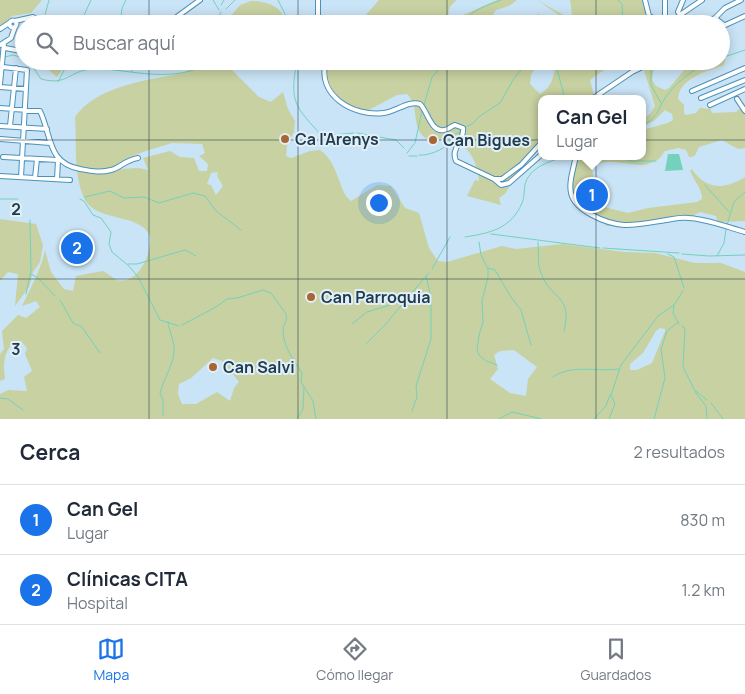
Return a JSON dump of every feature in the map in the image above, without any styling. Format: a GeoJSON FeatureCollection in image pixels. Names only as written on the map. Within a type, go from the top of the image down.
{"type":"FeatureCollection","features":[{"type":"Feature","properties":{"kind":"street"},"geometry":{"type":"LineString","coordinates":[[179,15],[200,0]]}},
{"type":"Feature","properties":{"kind":"street"},"geometry":{"type":"LineString","coordinates":[[318,0],[318,15]]}},
{"type":"Feature","properties":{"kind":"street"},"geometry":{"type":"LineString","coordinates":[[645,0],[649,15]]}},
{"type":"Feature","properties":{"kind":"street"},"geometry":{"type":"LineString","coordinates":[[665,15],[666,0]]}},
{"type":"Feature","properties":{"kind":"street"},"geometry":{"type":"LineString","coordinates":[[683,0],[678,12],[680,15],[702,0]]}},
{"type":"Feature","properties":{"kind":"street"},"geometry":{"type":"LineString","coordinates":[[718,15],[725,8],[741,0]]}},
{"type":"Feature","properties":{"kind":"street"},"geometry":{"type":"LineString","coordinates":[[730,23],[745,16]]}},
{"type":"Feature","properties":{"kind":"street"},"geometry":{"type":"LineString","coordinates":[[2,28],[14,25]]}},
{"type":"Feature","properties":{"kind":"street"},"geometry":{"type":"LineString","coordinates":[[14,25],[9,40],[3,46],[4,60],[0,86],[26,89]]}},
{"type":"Feature","properties":{"kind":"street"},"geometry":{"type":"LineString","coordinates":[[2,67],[15,68]]}},
{"type":"Feature","properties":{"kind":"street"},"geometry":{"type":"LineString","coordinates":[[692,91],[745,68]]}},
{"type":"Feature","properties":{"kind":"street"},"geometry":{"type":"LineString","coordinates":[[10,126],[16,70]]}},
{"type":"Feature","properties":{"kind":"street"},"geometry":{"type":"LineString","coordinates":[[21,177],[26,70]]}},
{"type":"Feature","properties":{"kind":"street"},"geometry":{"type":"LineString","coordinates":[[324,70],[324,83],[328,90],[340,101],[361,111],[372,113],[394,111],[414,103],[420,104],[428,118],[439,130],[455,125],[462,128],[463,134],[454,152],[456,161],[494,179],[501,185],[508,183],[538,157]]}},
{"type":"Feature","properties":{"kind":"street"},"geometry":{"type":"LineString","coordinates":[[598,95],[636,70]]}},
{"type":"Feature","properties":{"kind":"street"},"geometry":{"type":"LineString","coordinates":[[710,105],[743,90],[745,79]]}},
{"type":"Feature","properties":{"kind":"street"},"geometry":{"type":"LineString","coordinates":[[702,98],[745,79]]}},
{"type":"Feature","properties":{"kind":"street"},"geometry":{"type":"LineString","coordinates":[[737,93],[737,105]]}},
{"type":"Feature","properties":{"kind":"street"},"geometry":{"type":"LineString","coordinates":[[737,99],[745,111]]}},
{"type":"Feature","properties":{"kind":"street"},"geometry":{"type":"LineString","coordinates":[[0,108],[39,111],[58,160],[65,166],[96,172],[112,170],[126,160],[138,158]]}},
{"type":"Feature","properties":{"kind":"street"},"geometry":{"type":"LineString","coordinates":[[0,126],[47,128]]}},
{"type":"Feature","properties":{"kind":"street"},"geometry":{"type":"LineString","coordinates":[[0,139],[50,143]]}},
{"type":"Feature","properties":{"kind":"street"},"geometry":{"type":"LineString","coordinates":[[494,179],[502,179],[509,175],[538,146]]}},
{"type":"Feature","properties":{"kind":"street"},"geometry":{"type":"LineString","coordinates":[[3,156],[58,160]]}},
{"type":"Feature","properties":{"kind":"street"},"geometry":{"type":"LineString","coordinates":[[35,178],[37,159]]}},
{"type":"Feature","properties":{"kind":"street"},"geometry":{"type":"LineString","coordinates":[[57,179],[58,160]]}},
{"type":"Feature","properties":{"kind":"street"},"geometry":{"type":"LineString","coordinates":[[575,160],[569,189],[570,195],[576,204],[602,222],[610,225],[630,226],[688,217],[745,232]]}},
{"type":"Feature","properties":{"kind":"street"},"geometry":{"type":"LineString","coordinates":[[0,176],[70,180]]}},
{"type":"Feature","properties":{"kind":"shaded area"},"geometry":{"type":"Polygon","coordinates":[[[0,0],[42,0],[31,13],[12,16],[0,27],[0,0]]]}},
{"type":"Feature","properties":{"kind":"shaded area"},"geometry":{"type":"Polygon","coordinates":[[[379,0],[457,0],[451,6],[449,15],[366,15],[379,0]]]}},
{"type":"Feature","properties":{"kind":"shaded area"},"geometry":{"type":"Polygon","coordinates":[[[497,0],[517,0],[509,6],[496,10],[493,15],[463,15],[497,0]]]}},
{"type":"Feature","properties":{"kind":"shaded area"},"geometry":{"type":"Polygon","coordinates":[[[537,0],[564,15],[559,15],[537,0]]]}},
{"type":"Feature","properties":{"kind":"shaded area"},"geometry":{"type":"Polygon","coordinates":[[[570,0],[642,0],[648,15],[571,15],[570,0]]]}},
{"type":"Feature","properties":{"kind":"shaded area"},"geometry":{"type":"Polygon","coordinates":[[[251,1],[262,2],[278,9],[283,15],[232,15],[240,5],[251,1]]]}},
{"type":"Feature","properties":{"kind":"shaded area"},"geometry":{"type":"Polygon","coordinates":[[[49,70],[62,70],[57,77],[49,70]]]}},
{"type":"Feature","properties":{"kind":"shaded area"},"geometry":{"type":"Polygon","coordinates":[[[232,70],[259,97],[271,102],[283,92],[288,109],[295,121],[294,132],[287,145],[286,156],[291,158],[310,151],[320,150],[327,156],[343,191],[351,201],[377,185],[391,186],[405,208],[419,213],[429,248],[438,261],[447,262],[502,246],[516,249],[563,244],[624,252],[655,253],[695,263],[721,263],[745,272],[745,419],[0,419],[0,394],[8,390],[27,391],[24,377],[32,371],[25,354],[27,348],[21,341],[15,343],[8,350],[4,362],[5,379],[0,381],[0,354],[4,349],[2,331],[18,315],[26,318],[40,307],[36,301],[22,306],[38,271],[45,250],[51,272],[64,289],[73,291],[76,276],[103,271],[117,280],[132,278],[138,273],[149,251],[150,236],[145,229],[137,223],[98,211],[90,206],[84,198],[78,178],[75,117],[92,100],[114,89],[188,71],[232,70]],[[172,143],[128,158],[117,165],[118,169],[139,168],[148,170],[143,158],[170,151],[180,157],[194,158],[199,171],[207,171],[208,164],[199,156],[205,153],[202,144],[172,143]],[[218,172],[211,173],[207,184],[211,185],[216,195],[223,186],[217,176],[218,172]],[[660,328],[656,331],[643,353],[630,364],[630,370],[637,370],[652,363],[665,331],[665,329],[660,328]],[[514,350],[500,351],[494,355],[498,369],[490,379],[510,393],[526,396],[528,379],[537,367],[514,350]],[[213,358],[191,378],[179,384],[178,394],[182,404],[196,404],[217,392],[230,401],[234,388],[239,382],[222,361],[213,358]]]}},
{"type":"Feature","properties":{"kind":"shaded area"},"geometry":{"type":"Polygon","coordinates":[[[325,70],[534,70],[531,75],[530,84],[540,94],[552,81],[554,70],[604,70],[590,80],[594,95],[538,95],[538,146],[523,163],[505,194],[499,198],[501,205],[467,196],[475,180],[479,181],[474,160],[470,153],[453,140],[431,141],[423,136],[417,126],[413,104],[407,94],[397,95],[365,112],[339,101],[325,85],[323,78],[325,70]]]}},
{"type":"Feature","properties":{"kind":"shaded area"},"geometry":{"type":"Polygon","coordinates":[[[644,70],[654,70],[652,80],[656,86],[665,90],[684,70],[711,70],[695,76],[683,86],[678,99],[684,105],[684,113],[686,115],[696,113],[700,108],[708,109],[710,107],[712,113],[736,112],[739,109],[745,113],[745,148],[738,149],[722,140],[699,147],[693,157],[689,157],[686,150],[678,148],[665,151],[658,159],[649,164],[607,162],[599,164],[592,168],[594,181],[587,188],[585,199],[590,208],[604,207],[628,213],[648,208],[697,202],[702,199],[702,196],[690,171],[692,169],[703,181],[716,186],[731,184],[745,177],[745,221],[718,222],[716,216],[700,212],[684,220],[627,226],[607,226],[574,203],[570,197],[569,185],[572,160],[646,160],[646,129],[673,120],[672,114],[665,110],[654,121],[646,125],[646,117],[655,106],[644,70]]]}},
{"type":"Feature","properties":{"kind":"shaded area"},"geometry":{"type":"Polygon","coordinates":[[[668,154],[679,154],[683,170],[665,171],[668,154]]]}},
{"type":"Feature","properties":{"kind":"shaded area"},"geometry":{"type":"Polygon","coordinates":[[[0,219],[36,224],[43,245],[40,262],[33,272],[29,287],[15,306],[18,274],[8,272],[0,281],[0,219]]]}},
{"type":"Feature","properties":{"kind":"waterway"},"geometry":{"type":"LineString","coordinates":[[45,15],[49,0]]}},
{"type":"Feature","properties":{"kind":"waterway"},"geometry":{"type":"LineString","coordinates":[[84,15],[91,0]]}},
{"type":"Feature","properties":{"kind":"waterway"},"geometry":{"type":"LineString","coordinates":[[122,15],[126,0]]}},
{"type":"Feature","properties":{"kind":"waterway"},"geometry":{"type":"LineString","coordinates":[[213,0],[219,10]]}},
{"type":"Feature","properties":{"kind":"waterway"},"geometry":{"type":"LineString","coordinates":[[221,5],[224,0]]}},
{"type":"Feature","properties":{"kind":"waterway"},"geometry":{"type":"LineString","coordinates":[[226,9],[235,0]]}},
{"type":"Feature","properties":{"kind":"waterway"},"geometry":{"type":"LineString","coordinates":[[278,0],[286,15]]}},
{"type":"Feature","properties":{"kind":"waterway"},"geometry":{"type":"LineString","coordinates":[[470,15],[501,0]]}},
{"type":"Feature","properties":{"kind":"waterway"},"geometry":{"type":"LineString","coordinates":[[618,0],[622,4],[623,15]]}},
{"type":"Feature","properties":{"kind":"waterway"},"geometry":{"type":"LineString","coordinates":[[730,55],[745,50]]}},
{"type":"Feature","properties":{"kind":"waterway"},"geometry":{"type":"LineString","coordinates":[[5,57],[15,56]]}},
{"type":"Feature","properties":{"kind":"waterway"},"geometry":{"type":"LineString","coordinates":[[35,70],[41,79],[50,81],[57,81],[84,70]]}},
{"type":"Feature","properties":{"kind":"waterway"},"geometry":{"type":"LineString","coordinates":[[58,82],[64,70]]}},
{"type":"Feature","properties":{"kind":"waterway"},"geometry":{"type":"LineString","coordinates":[[115,70],[145,74],[176,74],[193,70]]}},
{"type":"Feature","properties":{"kind":"waterway"},"geometry":{"type":"LineString","coordinates":[[296,70],[294,95],[296,103],[322,136],[354,133]]}},
{"type":"Feature","properties":{"kind":"waterway"},"geometry":{"type":"LineString","coordinates":[[424,105],[432,77],[438,70]]}},
{"type":"Feature","properties":{"kind":"waterway"},"geometry":{"type":"LineString","coordinates":[[465,127],[500,103],[521,70]]}},
{"type":"Feature","properties":{"kind":"waterway"},"geometry":{"type":"LineString","coordinates":[[557,70],[564,95]]}},
{"type":"Feature","properties":{"kind":"waterway"},"geometry":{"type":"LineString","coordinates":[[651,70],[651,85],[661,103]]}},
{"type":"Feature","properties":{"kind":"waterway"},"geometry":{"type":"LineString","coordinates":[[646,123],[655,116],[672,89],[695,70]]}},
{"type":"Feature","properties":{"kind":"waterway"},"geometry":{"type":"LineString","coordinates":[[415,143],[422,111]]}},
{"type":"Feature","properties":{"kind":"waterway"},"geometry":{"type":"LineString","coordinates":[[419,155],[427,155],[439,150],[446,146],[454,135],[460,132]]}},
{"type":"Feature","properties":{"kind":"waterway"},"geometry":{"type":"LineString","coordinates":[[357,133],[396,140],[404,148]]}},
{"type":"Feature","properties":{"kind":"waterway"},"geometry":{"type":"LineString","coordinates":[[407,153],[414,144]]}},
{"type":"Feature","properties":{"kind":"waterway"},"geometry":{"type":"LineString","coordinates":[[409,156],[417,156]]}},
{"type":"Feature","properties":{"kind":"waterway"},"geometry":{"type":"LineString","coordinates":[[465,237],[483,234],[499,228],[512,219],[522,203],[529,176],[546,163],[555,160]]}},
{"type":"Feature","properties":{"kind":"waterway"},"geometry":{"type":"LineString","coordinates":[[628,160],[656,161]]}},
{"type":"Feature","properties":{"kind":"waterway"},"geometry":{"type":"LineString","coordinates":[[705,185],[729,212]]}},
{"type":"Feature","properties":{"kind":"waterway"},"geometry":{"type":"LineString","coordinates":[[85,197],[110,191],[124,198],[144,197],[159,203],[193,193],[205,196],[216,211],[241,230]]}},
{"type":"Feature","properties":{"kind":"waterway"},"geometry":{"type":"LineString","coordinates":[[727,225],[734,202],[745,192]]}},
{"type":"Feature","properties":{"kind":"waterway"},"geometry":{"type":"LineString","coordinates":[[0,199],[18,199]]}},
{"type":"Feature","properties":{"kind":"waterway"},"geometry":{"type":"LineString","coordinates":[[80,199],[84,201],[93,215],[101,218],[111,232],[109,244],[112,252],[129,266],[138,277],[160,320],[179,326]]}},
{"type":"Feature","properties":{"kind":"waterway"},"geometry":{"type":"LineString","coordinates":[[26,294],[31,271],[30,220]]}},
{"type":"Feature","properties":{"kind":"waterway"},"geometry":{"type":"LineString","coordinates":[[717,256],[724,243],[726,229]]}},
{"type":"Feature","properties":{"kind":"waterway"},"geometry":{"type":"LineString","coordinates":[[491,234],[600,248]]}},
{"type":"Feature","properties":{"kind":"waterway"},"geometry":{"type":"LineString","coordinates":[[432,269],[450,237]]}},
{"type":"Feature","properties":{"kind":"waterway"},"geometry":{"type":"LineString","coordinates":[[479,242],[481,255],[488,269],[488,277],[482,301],[483,322],[477,350],[479,355],[486,361],[497,365]]}},
{"type":"Feature","properties":{"kind":"waterway"},"geometry":{"type":"LineString","coordinates":[[538,242],[541,273],[545,282],[560,299],[566,310],[564,331]]}},
{"type":"Feature","properties":{"kind":"waterway"},"geometry":{"type":"LineString","coordinates":[[603,248],[679,253]]}},
{"type":"Feature","properties":{"kind":"waterway"},"geometry":{"type":"LineString","coordinates":[[128,264],[137,264],[185,250],[196,256]]}},
{"type":"Feature","properties":{"kind":"waterway"},"geometry":{"type":"LineString","coordinates":[[668,254],[674,257],[684,288]]}},
{"type":"Feature","properties":{"kind":"waterway"},"geometry":{"type":"LineString","coordinates":[[682,254],[709,256],[745,255]]}},
{"type":"Feature","properties":{"kind":"waterway"},"geometry":{"type":"LineString","coordinates":[[488,268],[495,270],[521,310],[531,345]]}},
{"type":"Feature","properties":{"kind":"waterway"},"geometry":{"type":"LineString","coordinates":[[412,411],[417,397],[416,386],[431,339],[431,298],[426,276],[429,273]]}},
{"type":"Feature","properties":{"kind":"waterway"},"geometry":{"type":"LineString","coordinates":[[31,274],[38,278],[55,296]]}},
{"type":"Feature","properties":{"kind":"waterway"},"geometry":{"type":"LineString","coordinates":[[366,344],[385,325],[426,276]]}},
{"type":"Feature","properties":{"kind":"waterway"},"geometry":{"type":"LineString","coordinates":[[182,325],[227,299],[263,290],[271,293],[286,314],[283,336],[289,353],[302,373],[301,382],[313,401],[316,419]]}},
{"type":"Feature","properties":{"kind":"waterway"},"geometry":{"type":"LineString","coordinates":[[609,419],[615,404],[611,395],[621,365],[658,316],[674,305],[683,291]]}},
{"type":"Feature","properties":{"kind":"waterway"},"geometry":{"type":"LineString","coordinates":[[60,300],[73,323],[82,327],[100,353]]}},
{"type":"Feature","properties":{"kind":"waterway"},"geometry":{"type":"LineString","coordinates":[[352,324],[367,312],[403,301]]}},
{"type":"Feature","properties":{"kind":"waterway"},"geometry":{"type":"LineString","coordinates":[[674,306],[673,313],[679,324]]}},
{"type":"Feature","properties":{"kind":"waterway"},"geometry":{"type":"LineString","coordinates":[[163,415],[163,400],[160,393],[174,352],[174,344],[168,322]]}},
{"type":"Feature","properties":{"kind":"waterway"},"geometry":{"type":"LineString","coordinates":[[654,419],[665,378],[661,349],[667,331],[678,322]]}},
{"type":"Feature","properties":{"kind":"waterway"},"geometry":{"type":"LineString","coordinates":[[682,326],[685,328],[683,367],[696,393],[706,406],[707,419]]}},
{"type":"Feature","properties":{"kind":"waterway"},"geometry":{"type":"LineString","coordinates":[[553,377],[560,373],[576,370],[619,369]]}},
{"type":"Feature","properties":{"kind":"waterway"},"geometry":{"type":"LineString","coordinates":[[297,419],[303,409],[304,387]]}},
{"type":"Feature","properties":{"kind":"waterway"},"geometry":{"type":"LineString","coordinates":[[696,391],[707,400]]}},
{"type":"Feature","properties":{"kind":"waterway"},"geometry":{"type":"LineString","coordinates":[[594,419],[606,406],[610,395]]}},
{"type":"Feature","properties":{"kind":"waterway"},"geometry":{"type":"LineString","coordinates":[[0,398],[8,399],[23,410]]}},
{"type":"Feature","properties":{"kind":"waterway"},"geometry":{"type":"LineString","coordinates":[[711,403],[723,419]]}},
{"type":"Feature","properties":{"kind":"waterway"},"geometry":{"type":"LineString","coordinates":[[499,419],[512,412],[542,419]]}},
{"type":"Feature","properties":{"kind":"place","name":"Ca l'Arenys"},"geometry":{"type":"Point","coordinates":[285,139]}},
{"type":"Feature","properties":{"kind":"place","name":"Can Bigues"},"geometry":{"type":"Point","coordinates":[433,140]}},
{"type":"Feature","properties":{"kind":"place","name":"Can Gel"},"geometry":{"type":"Point","coordinates":[592,195]}},
{"type":"Feature","properties":{"kind":"place","name":"Clínicas CITA"},"geometry":{"type":"Point","coordinates":[77,248]}},
{"type":"Feature","properties":{"kind":"place","name":"Can Parroquia"},"geometry":{"type":"Point","coordinates":[311,297]}},
{"type":"Feature","properties":{"kind":"place","name":"Can Salvi"},"geometry":{"type":"Point","coordinates":[213,367]}}]}
